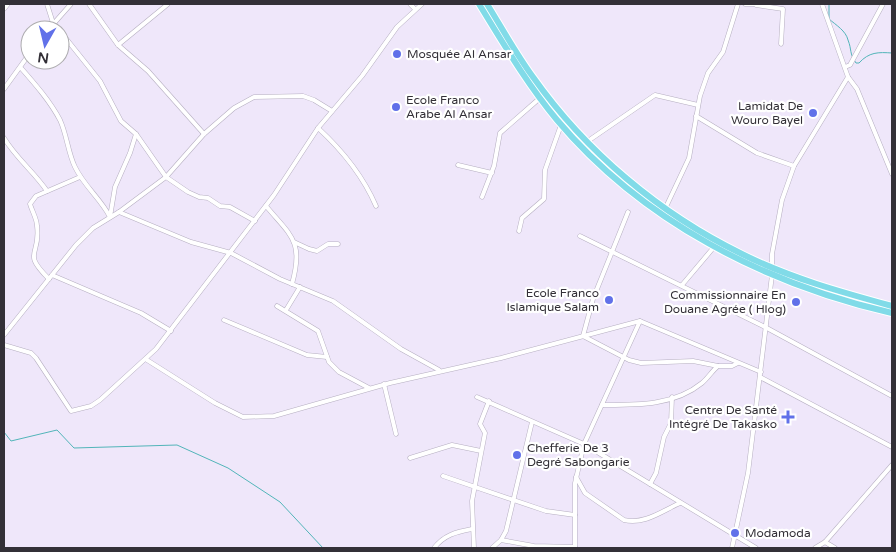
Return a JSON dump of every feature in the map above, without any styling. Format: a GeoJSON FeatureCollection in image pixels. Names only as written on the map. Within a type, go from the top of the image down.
{"type":"FeatureCollection","features":[{"type":"Feature","properties":{"kind":"main road"},"geometry":{"type":"LineString","coordinates":[[479,4],[540,98],[561,125],[627,188],[662,214],[714,247],[772,275],[818,293],[892,313]]}},
{"type":"Feature","properties":{"kind":"main road"},"geometry":{"type":"LineString","coordinates":[[486,4],[533,78],[588,141],[619,173],[664,209],[706,235],[772,268],[827,288],[892,306]]}},
{"type":"Feature","properties":{"kind":"street"},"geometry":{"type":"LineString","coordinates":[[4,9],[8,4]]}},
{"type":"Feature","properties":{"kind":"street"},"geometry":{"type":"LineString","coordinates":[[47,4],[52,20]]}},
{"type":"Feature","properties":{"kind":"street"},"geometry":{"type":"LineString","coordinates":[[57,20],[71,4]]}},
{"type":"Feature","properties":{"kind":"street"},"geometry":{"type":"LineString","coordinates":[[89,4],[118,45],[148,71],[204,134]]}},
{"type":"Feature","properties":{"kind":"street"},"geometry":{"type":"LineString","coordinates":[[118,45],[168,4]]}},
{"type":"Feature","properties":{"kind":"street"},"geometry":{"type":"LineString","coordinates":[[410,4],[415,9]]}},
{"type":"Feature","properties":{"kind":"street"},"geometry":{"type":"LineString","coordinates":[[4,345],[31,353],[72,412],[100,400],[147,360],[171,331],[266,206],[318,128],[362,76],[397,27],[422,4]]}},
{"type":"Feature","properties":{"kind":"street"},"geometry":{"type":"LineString","coordinates":[[664,209],[689,158],[698,105],[708,73],[723,52],[738,4]]}},
{"type":"Feature","properties":{"kind":"street"},"geometry":{"type":"LineString","coordinates":[[745,4],[783,9],[782,44]]}},
{"type":"Feature","properties":{"kind":"street"},"geometry":{"type":"LineString","coordinates":[[822,4],[848,77],[859,96],[892,174]]}},
{"type":"Feature","properties":{"kind":"street"},"geometry":{"type":"LineString","coordinates":[[845,68],[850,65],[855,57],[883,4]]}},
{"type":"Feature","properties":{"kind":"street"},"geometry":{"type":"LineString","coordinates":[[70,43],[100,81],[121,121],[136,134],[166,177],[188,192],[208,198],[220,206],[230,207],[255,221]]}},
{"type":"Feature","properties":{"kind":"street"},"geometry":{"type":"LineString","coordinates":[[4,89],[20,69]]}},
{"type":"Feature","properties":{"kind":"street"},"geometry":{"type":"LineString","coordinates":[[23,70],[60,120],[74,165],[80,177],[104,205],[110,217]]}},
{"type":"Feature","properties":{"kind":"street"},"geometry":{"type":"LineString","coordinates":[[772,268],[772,254],[782,200],[794,166],[848,77]]}},
{"type":"Feature","properties":{"kind":"street"},"geometry":{"type":"LineString","coordinates":[[588,141],[655,95],[698,105]]}},
{"type":"Feature","properties":{"kind":"street"},"geometry":{"type":"LineString","coordinates":[[4,335],[76,244],[93,228],[119,212],[166,177],[204,134],[234,108],[254,97],[303,96],[314,100],[332,111]]}},
{"type":"Feature","properties":{"kind":"street"},"geometry":{"type":"LineString","coordinates":[[482,197],[492,173],[500,133],[540,98]]}},
{"type":"Feature","properties":{"kind":"street"},"geometry":{"type":"LineString","coordinates":[[696,116],[757,154],[794,166]]}},
{"type":"Feature","properties":{"kind":"street"},"geometry":{"type":"LineString","coordinates":[[519,231],[522,218],[544,199],[545,170],[561,125]]}},
{"type":"Feature","properties":{"kind":"street"},"geometry":{"type":"LineString","coordinates":[[318,128],[334,143],[368,188],[376,206]]}},
{"type":"Feature","properties":{"kind":"street"},"geometry":{"type":"LineString","coordinates":[[110,217],[115,187],[136,134]]}},
{"type":"Feature","properties":{"kind":"street"},"geometry":{"type":"LineString","coordinates":[[4,138],[47,191]]}},
{"type":"Feature","properties":{"kind":"street"},"geometry":{"type":"LineString","coordinates":[[458,165],[492,173]]}},
{"type":"Feature","properties":{"kind":"street"},"geometry":{"type":"LineString","coordinates":[[49,279],[35,265],[33,259],[37,242],[37,224],[30,204],[36,196],[80,177]]}},
{"type":"Feature","properties":{"kind":"street"},"geometry":{"type":"LineString","coordinates":[[266,206],[279,219],[294,242],[296,259],[292,284]]}},
{"type":"Feature","properties":{"kind":"street"},"geometry":{"type":"LineString","coordinates":[[119,212],[191,242],[230,253],[292,284],[333,301],[401,350],[440,371]]}},
{"type":"Feature","properties":{"kind":"street"},"geometry":{"type":"LineString","coordinates":[[583,336],[593,299],[611,250],[628,212]]}},
{"type":"Feature","properties":{"kind":"street"},"geometry":{"type":"LineString","coordinates":[[580,236],[766,327],[892,396]]}},
{"type":"Feature","properties":{"kind":"street"},"geometry":{"type":"LineString","coordinates":[[294,242],[309,250],[318,251],[328,244],[338,244]]}},
{"type":"Feature","properties":{"kind":"street"},"geometry":{"type":"LineString","coordinates":[[682,285],[714,247]]}},
{"type":"Feature","properties":{"kind":"street"},"geometry":{"type":"LineString","coordinates":[[52,275],[141,313],[171,331]]}},
{"type":"Feature","properties":{"kind":"street"},"geometry":{"type":"LineString","coordinates":[[732,548],[748,473],[772,275]]}},
{"type":"Feature","properties":{"kind":"street"},"geometry":{"type":"LineString","coordinates":[[286,310],[300,287]]}},
{"type":"Feature","properties":{"kind":"street"},"geometry":{"type":"LineString","coordinates":[[276,306],[286,310],[318,331],[329,362],[339,372],[370,388]]}},
{"type":"Feature","properties":{"kind":"street"},"geometry":{"type":"LineString","coordinates":[[224,320],[307,355],[327,357]]}},
{"type":"Feature","properties":{"kind":"street"},"geometry":{"type":"LineString","coordinates":[[501,540],[534,546],[575,548],[574,492],[584,444],[640,320]]}},
{"type":"Feature","properties":{"kind":"street"},"geometry":{"type":"LineString","coordinates":[[147,360],[215,403],[243,417],[274,416],[384,384],[501,358],[640,320],[738,363],[892,447]]}},
{"type":"Feature","properties":{"kind":"street"},"geometry":{"type":"LineString","coordinates":[[583,336],[623,358],[641,362],[693,362],[718,366],[732,366],[738,363]]}},
{"type":"Feature","properties":{"kind":"street"},"geometry":{"type":"LineString","coordinates":[[602,405],[648,405],[672,397],[700,384],[718,366]]}},
{"type":"Feature","properties":{"kind":"street"},"geometry":{"type":"LineString","coordinates":[[384,384],[396,434]]}},
{"type":"Feature","properties":{"kind":"street"},"geometry":{"type":"LineString","coordinates":[[477,397],[489,400],[532,422],[584,444],[680,503],[736,534],[756,548]]}},
{"type":"Feature","properties":{"kind":"street"},"geometry":{"type":"LineString","coordinates":[[650,484],[656,474],[664,437],[671,423],[672,397]]}},
{"type":"Feature","properties":{"kind":"street"},"geometry":{"type":"LineString","coordinates":[[474,548],[472,529],[473,486],[484,433],[480,424],[489,400]]}},
{"type":"Feature","properties":{"kind":"street"},"geometry":{"type":"LineString","coordinates":[[492,548],[501,540],[508,525],[532,422]]}},
{"type":"Feature","properties":{"kind":"street"},"geometry":{"type":"LineString","coordinates":[[410,458],[452,446],[481,451]]}},
{"type":"Feature","properties":{"kind":"street"},"geometry":{"type":"LineString","coordinates":[[815,548],[825,542],[892,465]]}},
{"type":"Feature","properties":{"kind":"street"},"geometry":{"type":"LineString","coordinates":[[443,476],[546,511],[575,515]]}},
{"type":"Feature","properties":{"kind":"street"},"geometry":{"type":"LineString","coordinates":[[576,477],[581,489],[612,512],[631,521],[645,520],[680,503]]}},
{"type":"Feature","properties":{"kind":"street"},"geometry":{"type":"LineString","coordinates":[[574,492],[581,489]]}},
{"type":"Feature","properties":{"kind":"street"},"geometry":{"type":"LineString","coordinates":[[434,548],[440,540],[452,533],[472,529]]}},
{"type":"Feature","properties":{"kind":"street"},"geometry":{"type":"LineString","coordinates":[[825,542],[835,548]]}},
{"type":"Feature","properties":{"kind":"waterway"},"geometry":{"type":"LineString","coordinates":[[829,4],[829,19],[847,37],[852,57],[856,63],[874,54],[892,53]]}},
{"type":"Feature","properties":{"kind":"waterway"},"geometry":{"type":"LineString","coordinates":[[4,432],[11,441],[57,430],[74,448],[177,445],[228,468],[280,502],[323,548]]}},
{"type":"Feature","properties":{"kind":"place","name":"Mosquée Al Ansar"},"geometry":{"type":"Point","coordinates":[397,54]}},
{"type":"Feature","properties":{"kind":"place","name":"Ecole Franco Arabe Al Ansar"},"geometry":{"type":"Point","coordinates":[396,107]}},
{"type":"Feature","properties":{"kind":"place","name":"Lamidat De Wouro Bayel"},"geometry":{"type":"Point","coordinates":[813,113]}},
{"type":"Feature","properties":{"kind":"place","name":"Ecole Franco Islamique Salam"},"geometry":{"type":"Point","coordinates":[609,300]}},
{"type":"Feature","properties":{"kind":"place","name":"Commissionnaire En Douane Agrée ( Hlog)"},"geometry":{"type":"Point","coordinates":[796,302]}},
{"type":"Feature","properties":{"kind":"place","name":"Centre De Santé Intégré De Takasko"},"geometry":{"type":"Point","coordinates":[788,417]}},
{"type":"Feature","properties":{"kind":"place","name":"Chefferie De 3 Degré Sabongarie"},"geometry":{"type":"Point","coordinates":[517,455]}},
{"type":"Feature","properties":{"kind":"place","name":"Modamoda"},"geometry":{"type":"Point","coordinates":[735,533]}}]}
